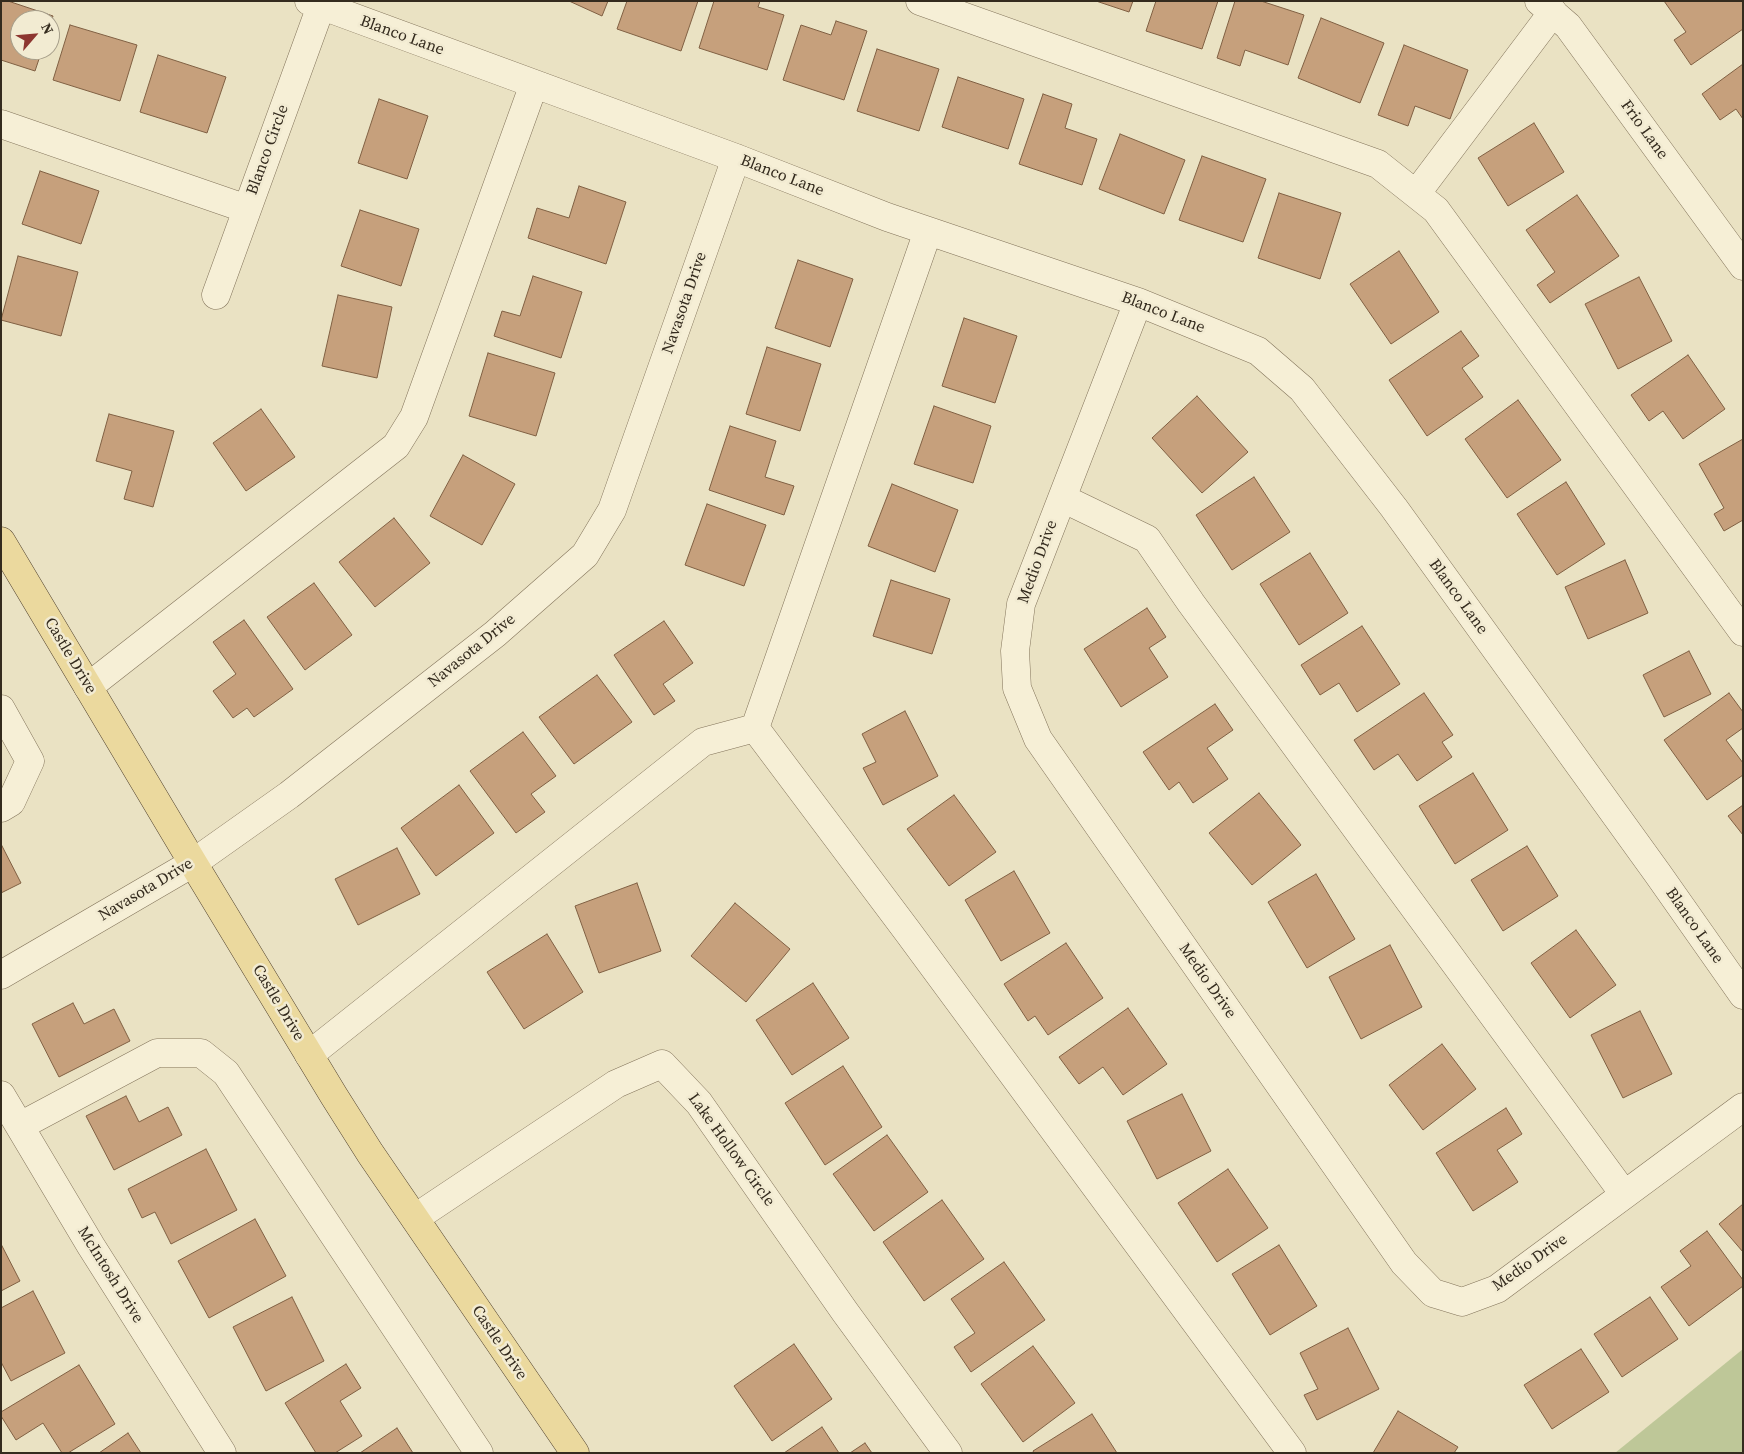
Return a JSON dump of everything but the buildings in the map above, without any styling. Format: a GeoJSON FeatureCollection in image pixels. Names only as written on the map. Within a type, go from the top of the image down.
{"type":"FeatureCollection","features":[{"type":"Feature","properties":{"kind":"main road","name":"Castle Drive"},"geometry":{"type":"LineString","coordinates":[[1,541],[309,1056],[370,1153],[575,1453]]}},
{"type":"Feature","properties":{"kind":"street"},"geometry":{"type":"LineString","coordinates":[[920,1],[1378,164],[1436,210],[1743,632]]}},
{"type":"Feature","properties":{"kind":"street","name":"Blanco Lane"},"geometry":{"type":"LineString","coordinates":[[315,3],[736,158],[887,217],[1138,302],[1258,351],[1302,389],[1400,516],[1653,866],[1743,995]]}},
{"type":"Feature","properties":{"kind":"street","name":"Blanco Circle"},"geometry":{"type":"LineString","coordinates":[[216,295],[247,209],[315,3]]}},
{"type":"Feature","properties":{"kind":"street"},"geometry":{"type":"LineString","coordinates":[[1416,194],[1546,7]]}},
{"type":"Feature","properties":{"kind":"street","name":"Frio Lane"},"geometry":{"type":"LineString","coordinates":[[1546,7],[1568,26],[1743,266]]}},
{"type":"Feature","properties":{"kind":"street"},"geometry":{"type":"LineString","coordinates":[[88,688],[396,446],[414,418],[534,84]]}},
{"type":"Feature","properties":{"kind":"street"},"geometry":{"type":"LineString","coordinates":[[1,124],[247,209]]}},
{"type":"Feature","properties":{"kind":"street","name":"Navasota Drive"},"geometry":{"type":"LineString","coordinates":[[1,975],[193,863],[289,796],[495,634],[585,555],[612,510],[736,158]]}},
{"type":"Feature","properties":{"kind":"street"},"geometry":{"type":"LineString","coordinates":[[755,728],[928,230]]}},
{"type":"Feature","properties":{"kind":"street","name":"Medio Drive"},"geometry":{"type":"LineString","coordinates":[[1138,302],[1022,604],[1015,651],[1017,688],[1038,739],[1404,1263],[1433,1293],[1462,1302],[1497,1289],[1743,1107]]}},
{"type":"Feature","properties":{"kind":"street"},"geometry":{"type":"LineString","coordinates":[[1062,498],[1147,539],[1191,603],[1624,1194]]}},
{"type":"Feature","properties":{"kind":"street"},"geometry":{"type":"LineString","coordinates":[[1,709],[30,761],[11,802],[1,808]]}},
{"type":"Feature","properties":{"kind":"street"},"geometry":{"type":"LineString","coordinates":[[309,1056],[703,742],[755,728]]}},
{"type":"Feature","properties":{"kind":"street"},"geometry":{"type":"LineString","coordinates":[[755,728],[908,932],[1292,1453]]}},
{"type":"Feature","properties":{"kind":"street"},"geometry":{"type":"LineString","coordinates":[[20,1126],[157,1053],[201,1053],[226,1073],[479,1453]]}},
{"type":"Feature","properties":{"kind":"street","name":"Lake Hollow Circle"},"geometry":{"type":"LineString","coordinates":[[414,1218],[616,1084],[662,1064],[699,1103],[845,1312],[948,1453]]}},
{"type":"Feature","properties":{"kind":"street","name":"McIntosh Drive"},"geometry":{"type":"LineString","coordinates":[[1,1095],[91,1246],[222,1453]]}},
{"type":"Feature","properties":{"kind":"green space"},"geometry":{"type":"Polygon","coordinates":[[[1743,1349],[1743,1453],[1615,1453],[1743,1349]]]}}]}
